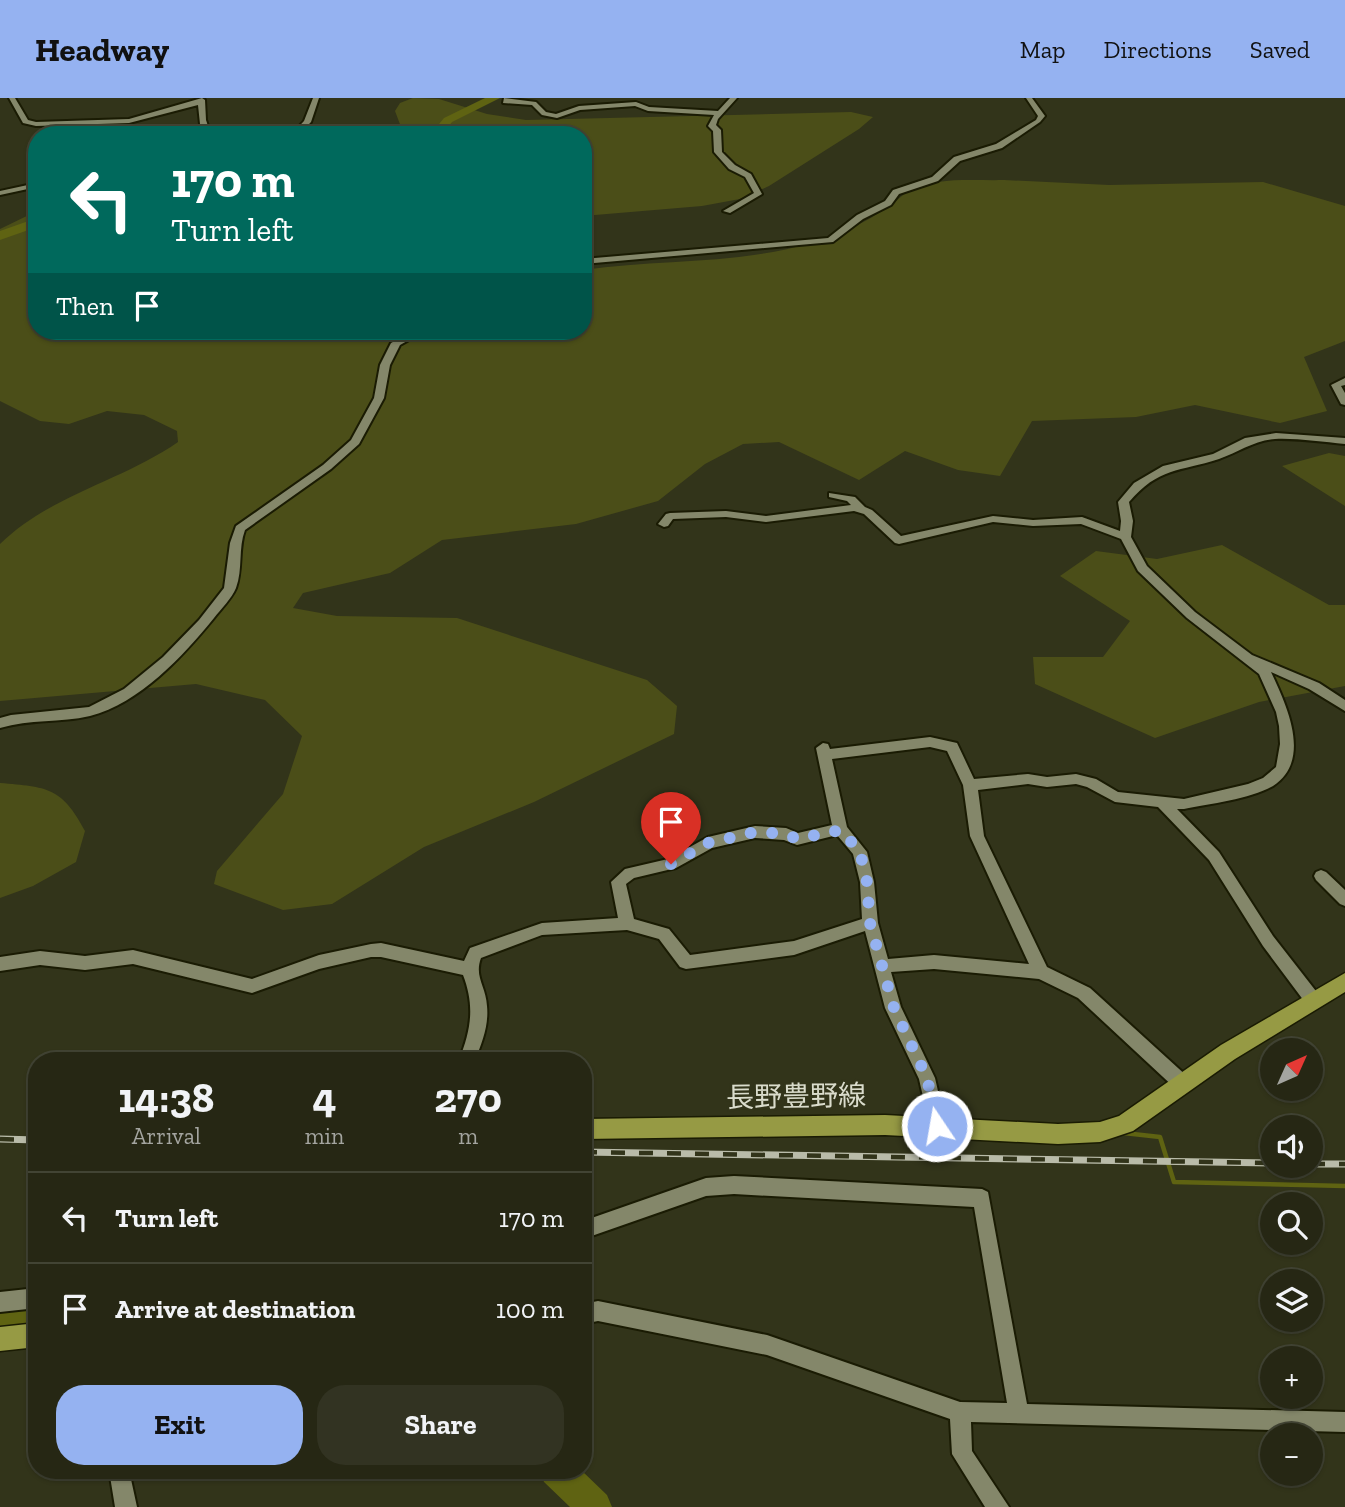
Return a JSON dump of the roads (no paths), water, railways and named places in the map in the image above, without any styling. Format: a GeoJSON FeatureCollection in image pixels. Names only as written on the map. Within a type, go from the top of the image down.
{"type":"FeatureCollection","features":[{"type":"Feature","properties":{"kind":"main road","name":"長野豊野線"},"geometry":{"type":"LineString","coordinates":[[592,1129],[937,1126],[1058,1134],[1100,1132],[1125,1124],[1228,1052],[1345,982]]}},
{"type":"Feature","properties":{"kind":"main road"},"geometry":{"type":"LineString","coordinates":[[0,1339],[28,1336]]}},
{"type":"Feature","properties":{"kind":"street"},"geometry":{"type":"LineString","coordinates":[[12,98],[25,122],[36,124],[128,121],[213,98]]}},
{"type":"Feature","properties":{"kind":"street"},"geometry":{"type":"LineString","coordinates":[[302,126],[307,122],[316,98]]}},
{"type":"Feature","properties":{"kind":"street"},"geometry":{"type":"LineString","coordinates":[[507,98],[505,102],[534,103],[544,114],[557,116],[579,107],[636,104],[649,109],[721,113]]}},
{"type":"Feature","properties":{"kind":"street"},"geometry":{"type":"LineString","coordinates":[[727,211],[758,194],[748,176],[732,167],[718,152],[717,130],[712,126],[734,98]]}},
{"type":"Feature","properties":{"kind":"street"},"geometry":{"type":"LineString","coordinates":[[592,261],[830,240],[860,217],[888,203],[896,192],[935,178],[957,159],[999,146],[1038,121],[1042,116],[1029,98]]}},
{"type":"Feature","properties":{"kind":"street"},"geometry":{"type":"LineString","coordinates":[[201,100],[204,126]]}},
{"type":"Feature","properties":{"kind":"street"},"geometry":{"type":"LineString","coordinates":[[0,193],[28,186]]}},
{"type":"Feature","properties":{"kind":"street"},"geometry":{"type":"LineString","coordinates":[[0,723],[89,712],[127,697],[146,681],[230,589],[233,576],[233,543],[240,528],[327,467],[355,442],[379,398],[385,365],[396,343],[402,340]]}},
{"type":"Feature","properties":{"kind":"street"},"geometry":{"type":"LineString","coordinates":[[1345,381],[1336,385],[1345,402]]}},
{"type":"Feature","properties":{"kind":"street"},"geometry":{"type":"LineString","coordinates":[[970,785],[1028,779],[1047,782],[1076,779],[1091,783],[1115,797],[1184,804],[1250,789],[1268,782],[1282,769],[1287,744],[1283,712],[1264,671],[1252,659],[1209,629],[1156,584],[1142,568],[1125,537],[1127,522],[1123,502],[1138,485],[1167,468],[1217,456],[1257,438],[1299,436],[1345,441]]}},
{"type":"Feature","properties":{"kind":"street"},"geometry":{"type":"LineString","coordinates":[[833,495],[851,499],[862,510]]}},
{"type":"Feature","properties":{"kind":"street"},"geometry":{"type":"LineString","coordinates":[[664,524],[670,516],[726,514],[766,519],[862,510],[868,512],[899,540],[993,519],[1032,523],[1082,520],[1125,537]]}},
{"type":"Feature","properties":{"kind":"street"},"geometry":{"type":"LineString","coordinates":[[1252,659],[1292,674],[1345,706]]}},
{"type":"Feature","properties":{"kind":"street"},"geometry":{"type":"LineString","coordinates":[[937,1126],[927,1078],[894,1008],[870,923],[867,882],[860,852],[841,830],[824,751],[930,743],[952,747],[970,785],[977,836],[1041,972]]}},
{"type":"Feature","properties":{"kind":"street"},"geometry":{"type":"LineString","coordinates":[[1163,803],[1214,856],[1268,942],[1313,1000]]}},
{"type":"Feature","properties":{"kind":"street"},"geometry":{"type":"LineString","coordinates":[[627,924],[618,882],[629,873],[671,864],[708,843],[755,832],[786,834],[797,839],[841,830]]}},
{"type":"Feature","properties":{"kind":"street"},"geometry":{"type":"LineString","coordinates":[[1321,876],[1345,900]]}},
{"type":"Feature","properties":{"kind":"street"},"geometry":{"type":"LineString","coordinates":[[470,1052],[477,1035],[481,998],[469,969],[475,953],[542,929],[627,924],[664,934],[686,962],[794,948],[870,923]]}},
{"type":"Feature","properties":{"kind":"street"},"geometry":{"type":"LineString","coordinates":[[0,964],[40,958],[85,963],[133,957],[252,986],[308,966],[366,950],[381,950],[469,969]]}},
{"type":"Feature","properties":{"kind":"street"},"geometry":{"type":"LineString","coordinates":[[884,966],[934,962],[1041,972],[1084,993],[1182,1084]]}},
{"type":"Feature","properties":{"kind":"street"},"geometry":{"type":"LineString","coordinates":[[592,1227],[706,1187],[734,1185],[982,1198],[1018,1413]]}},
{"type":"Feature","properties":{"kind":"street"},"geometry":{"type":"LineString","coordinates":[[0,1302],[28,1299]]}},
{"type":"Feature","properties":{"kind":"street"},"geometry":{"type":"LineString","coordinates":[[592,1311],[767,1345],[960,1412],[1345,1422]]}},
{"type":"Feature","properties":{"kind":"street"},"geometry":{"type":"LineString","coordinates":[[960,1412],[962,1454],[998,1507]]}},
{"type":"Feature","properties":{"kind":"street"},"geometry":{"type":"LineString","coordinates":[[121,1479],[126,1507]]}},
{"type":"Feature","properties":{"kind":"waterway"},"geometry":{"type":"LineString","coordinates":[[443,126],[448,120],[494,98]]}},
{"type":"Feature","properties":{"kind":"waterway"},"geometry":{"type":"LineString","coordinates":[[0,236],[28,225]]}},
{"type":"Feature","properties":{"kind":"waterway"},"geometry":{"type":"LineString","coordinates":[[1124,1133],[1160,1137],[1174,1182],[1345,1186]]}},
{"type":"Feature","properties":{"kind":"waterway"},"geometry":{"type":"LineString","coordinates":[[0,1320],[28,1318]]}},
{"type":"Feature","properties":{"kind":"waterway"},"geometry":{"type":"LineString","coordinates":[[565,1479],[595,1507]]}},
{"type":"Feature","properties":{"kind":"railway"},"geometry":{"type":"LineString","coordinates":[[0,1139],[28,1140]]}},
{"type":"Feature","properties":{"kind":"railway"},"geometry":{"type":"LineString","coordinates":[[592,1152],[1260,1163]]}},
{"type":"Feature","properties":{"kind":"railway"},"geometry":{"type":"LineString","coordinates":[[1323,1164],[1345,1164]]}}]}
